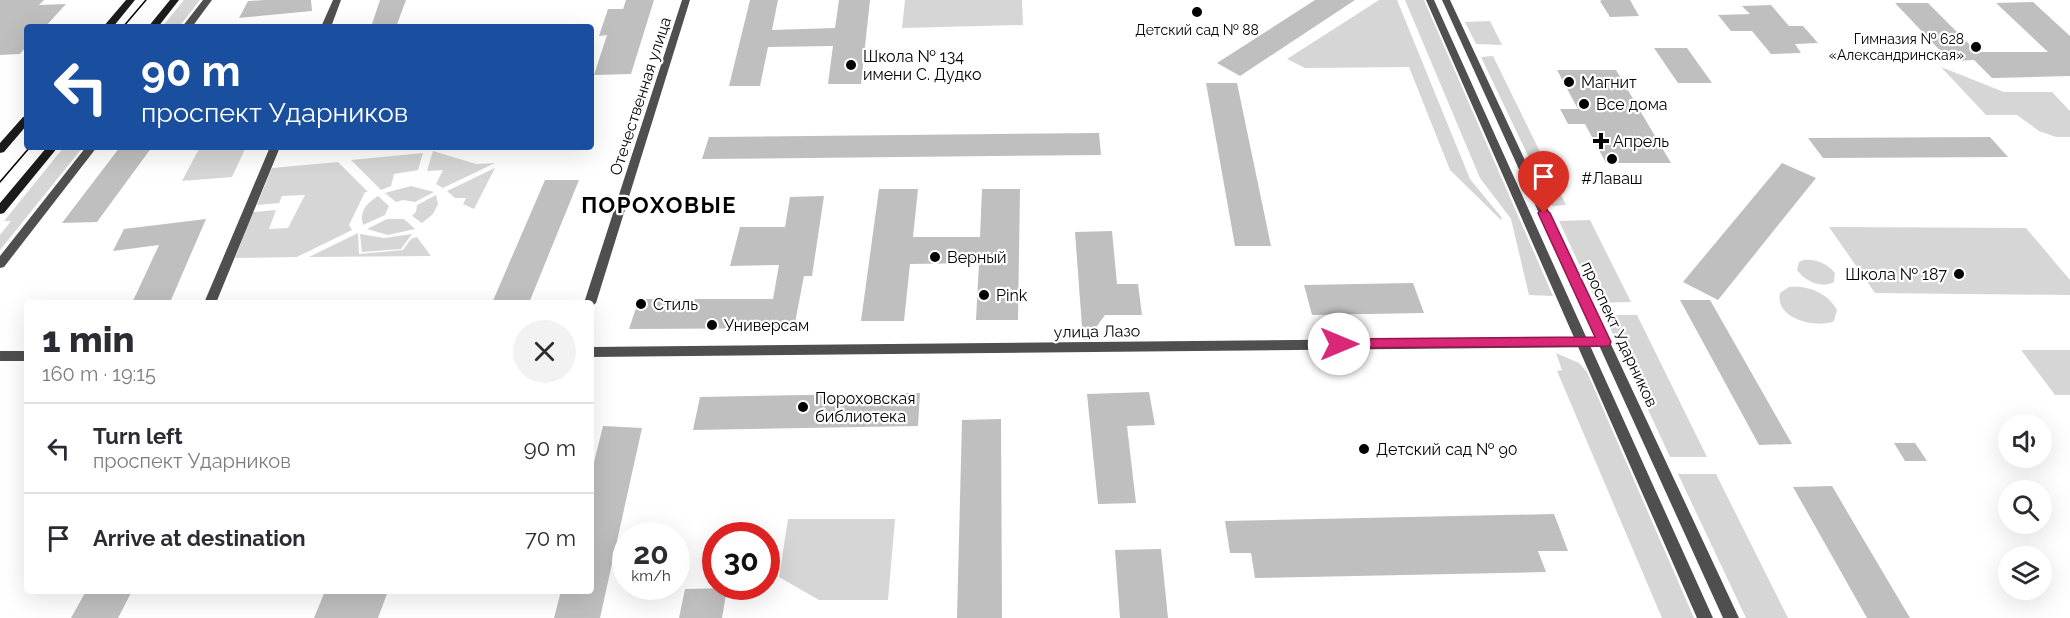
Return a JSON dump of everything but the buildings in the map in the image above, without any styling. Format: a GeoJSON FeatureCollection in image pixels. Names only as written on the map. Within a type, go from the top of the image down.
{"type":"FeatureCollection","features":[{"type":"Feature","properties":{"kind":"main road"},"geometry":{"type":"LineString","coordinates":[[111,24],[131,0]]}},
{"type":"Feature","properties":{"kind":"main road"},"geometry":{"type":"LineString","coordinates":[[155,24],[175,0]]}},
{"type":"Feature","properties":{"kind":"main road"},"geometry":{"type":"LineString","coordinates":[[0,150],[24,122]]}},
{"type":"Feature","properties":{"kind":"main road"},"geometry":{"type":"LineString","coordinates":[[0,210],[50,150]]}},
{"type":"Feature","properties":{"kind":"street"},"geometry":{"type":"LineString","coordinates":[[189,24],[208,0]]}},
{"type":"Feature","properties":{"kind":"street"},"geometry":{"type":"LineString","coordinates":[[327,24],[337,0]]}},
{"type":"Feature","properties":{"kind":"street","name":"Отечественная улица"},"geometry":{"type":"LineString","coordinates":[[591,300],[686,0]]}},
{"type":"Feature","properties":{"kind":"street"},"geometry":{"type":"LineString","coordinates":[[1430,0],[1705,618]]}},
{"type":"Feature","properties":{"kind":"street","name":"проспект Ударников"},"geometry":{"type":"LineString","coordinates":[[1446,0],[1731,618]]}},
{"type":"Feature","properties":{"kind":"street"},"geometry":{"type":"LineString","coordinates":[[0,264],[90,150]]}},
{"type":"Feature","properties":{"kind":"street"},"geometry":{"type":"LineString","coordinates":[[211,300],[274,150]]}},
{"type":"Feature","properties":{"kind":"street","name":"улица Лазо"},"geometry":{"type":"LineString","coordinates":[[594,352],[1604,342]]}},
{"type":"Feature","properties":{"kind":"street"},"geometry":{"type":"LineString","coordinates":[[0,356],[24,356]]}},
{"type":"Feature","properties":{"kind":"shaded area"},"geometry":{"type":"Polygon","coordinates":[[[184,0],[200,0],[181,24],[164,24],[184,0]]]}},
{"type":"Feature","properties":{"kind":"shaded area"},"geometry":{"type":"Polygon","coordinates":[[[905,0],[1022,0],[1023,25],[902,28],[905,0]]]}},
{"type":"Feature","properties":{"kind":"shaded area"},"geometry":{"type":"Polygon","coordinates":[[[1379,0],[1397,0],[1470,179],[1502,218],[1501,220],[1450,170],[1409,67],[1305,68],[1287,59],[1379,0]]]}},
{"type":"Feature","properties":{"kind":"shaded area"},"geometry":{"type":"Polygon","coordinates":[[[1405,0],[1424,0],[1553,296],[1529,295],[1511,219],[1480,178],[1405,0]]]}},
{"type":"Feature","properties":{"kind":"shaded area"},"geometry":{"type":"Polygon","coordinates":[[[1490,21],[1502,45],[1476,44],[1465,22],[1490,21]]]}},
{"type":"Feature","properties":{"kind":"shaded area"},"geometry":{"type":"Polygon","coordinates":[[[1493,56],[1566,205],[1552,206],[1481,57],[1493,56]]]}},
{"type":"Feature","properties":{"kind":"shaded area"},"geometry":{"type":"Polygon","coordinates":[[[1941,67],[2004,92],[2052,92],[2070,111],[2070,137],[2056,137],[2039,131],[2017,115],[1986,115],[1941,67]]]}},
{"type":"Feature","properties":{"kind":"shaded area"},"geometry":{"type":"Polygon","coordinates":[[[62,150],[81,150],[0,250],[0,235],[11,221],[4,221],[62,150]]]}},
{"type":"Feature","properties":{"kind":"shaded area"},"geometry":{"type":"Polygon","coordinates":[[[198,150],[245,150],[232,177],[182,181],[198,150]]]}},
{"type":"Feature","properties":{"kind":"shaded area"},"geometry":{"type":"Polygon","coordinates":[[[433,151],[476,164],[495,163],[443,188],[436,184],[443,170],[427,171],[433,151]]]}},
{"type":"Feature","properties":{"kind":"shaded area"},"geometry":{"type":"Polygon","coordinates":[[[423,153],[418,170],[394,174],[391,186],[381,190],[351,160],[423,153]]]}},
{"type":"Feature","properties":{"kind":"shaded area"},"geometry":{"type":"Polygon","coordinates":[[[338,162],[368,192],[365,192],[349,225],[352,230],[297,257],[235,258],[253,212],[276,210],[269,229],[288,228],[305,195],[282,196],[279,203],[257,205],[272,168],[338,162]]]}},
{"type":"Feature","properties":{"kind":"shaded area"},"geometry":{"type":"Polygon","coordinates":[[[495,168],[474,209],[463,204],[466,198],[455,198],[447,191],[495,168]]]}},
{"type":"Feature","properties":{"kind":"shaded area"},"geometry":{"type":"Polygon","coordinates":[[[411,186],[434,192],[415,202],[403,200],[396,202],[385,193],[411,186]]]}},
{"type":"Feature","properties":{"kind":"shaded area"},"geometry":{"type":"Polygon","coordinates":[[[436,195],[438,204],[433,214],[422,223],[412,216],[416,212],[417,205],[436,195]]]}},
{"type":"Feature","properties":{"kind":"shaded area"},"geometry":{"type":"Polygon","coordinates":[[[378,196],[389,206],[385,215],[363,225],[362,216],[365,208],[378,196]]]}},
{"type":"Feature","properties":{"kind":"shaded area"},"geometry":{"type":"Polygon","coordinates":[[[387,219],[404,219],[415,229],[388,235],[367,229],[387,219]]]}},
{"type":"Feature","properties":{"kind":"shaded area"},"geometry":{"type":"Polygon","coordinates":[[[1590,220],[1631,302],[1597,303],[1559,221],[1590,220]]]}},
{"type":"Feature","properties":{"kind":"shaded area"},"geometry":{"type":"Polygon","coordinates":[[[1829,227],[2026,228],[2070,280],[2070,295],[1875,293],[1829,227]]]}},
{"type":"Feature","properties":{"kind":"shaded area"},"geometry":{"type":"Polygon","coordinates":[[[358,233],[359,254],[403,250],[411,239],[417,237],[431,256],[309,257],[358,233]]]}},
{"type":"Feature","properties":{"kind":"shaded area"},"geometry":{"type":"Polygon","coordinates":[[[360,234],[384,238],[412,234],[401,249],[362,252],[360,234]]]}},
{"type":"Feature","properties":{"kind":"shaded area"},"geometry":{"type":"Polygon","coordinates":[[[1803,260],[1824,264],[1835,273],[1834,282],[1824,285],[1804,278],[1797,270],[1799,262],[1803,260]]]}},
{"type":"Feature","properties":{"kind":"shaded area"},"geometry":{"type":"Polygon","coordinates":[[[1789,287],[1803,287],[1823,295],[1837,310],[1834,321],[1808,323],[1790,315],[1780,302],[1780,293],[1789,287]]]}},
{"type":"Feature","properties":{"kind":"shaded area"},"geometry":{"type":"Polygon","coordinates":[[[1604,315],[1637,315],[1707,457],[1670,457],[1604,315]]]}},
{"type":"Feature","properties":{"kind":"shaded area"},"geometry":{"type":"Polygon","coordinates":[[[2021,350],[2070,350],[2070,395],[2055,395],[2021,350]]]}},
{"type":"Feature","properties":{"kind":"shaded area"},"geometry":{"type":"Polygon","coordinates":[[[1556,353],[1579,363],[1587,372],[1694,618],[1662,618],[1557,371],[1562,370],[1556,353]]]}},
{"type":"Feature","properties":{"kind":"shaded area"},"geometry":{"type":"Polygon","coordinates":[[[1678,474],[1716,474],[1788,618],[1746,618],[1678,474]]]}},
{"type":"Feature","properties":{"kind":"shaded area"},"geometry":{"type":"Polygon","coordinates":[[[788,519],[895,519],[888,600],[819,600],[780,578],[788,519]]]}},
{"type":"Feature","properties":{"kind":"tram line"},"geometry":{"type":"LineString","coordinates":[[126,24],[146,0]]}},
{"type":"Feature","properties":{"kind":"tram line"},"geometry":{"type":"LineString","coordinates":[[0,182],[27,150]]}},
{"type":"Feature","properties":{"kind":"place","name":"Детский сад № 88"},"geometry":{"type":"Point","coordinates":[1197,12]}},
{"type":"Feature","properties":{"kind":"place","name":"Гимназия № 628 «Александринская»"},"geometry":{"type":"Point","coordinates":[1976,47]}},
{"type":"Feature","properties":{"kind":"place","name":"Школа № 134 имени С. Дудко"},"geometry":{"type":"Point","coordinates":[851,65]}},
{"type":"Feature","properties":{"kind":"place","name":"Магнит"},"geometry":{"type":"Point","coordinates":[1569,82]}},
{"type":"Feature","properties":{"kind":"place","name":"Все дома"},"geometry":{"type":"Point","coordinates":[1584,104]}},
{"type":"Feature","properties":{"kind":"place","name":"Апрель"},"geometry":{"type":"Point","coordinates":[1601,141]}},
{"type":"Feature","properties":{"kind":"place","name":"#Лаваш"},"geometry":{"type":"Point","coordinates":[1612,159]}},
{"type":"Feature","properties":{"kind":"place","name":"Верный"},"geometry":{"type":"Point","coordinates":[935,257]}},
{"type":"Feature","properties":{"kind":"place","name":"Школа № 187"},"geometry":{"type":"Point","coordinates":[1959,274]}},
{"type":"Feature","properties":{"kind":"place","name":"Pink"},"geometry":{"type":"Point","coordinates":[984,295]}},
{"type":"Feature","properties":{"kind":"place","name":"Стиль"},"geometry":{"type":"Point","coordinates":[641,304]}},
{"type":"Feature","properties":{"kind":"place","name":"Универсам"},"geometry":{"type":"Point","coordinates":[712,325]}},
{"type":"Feature","properties":{"kind":"place","name":"Пороховская библиотека"},"geometry":{"type":"Point","coordinates":[803,407]}},
{"type":"Feature","properties":{"kind":"place","name":"Детский сад № 90"},"geometry":{"type":"Point","coordinates":[1364,449]}},
{"type":"Feature","properties":{"kind":"district","name":"ПОРОХОВЫЕ"},"geometry":{"type":"Point","coordinates":[659,205]}},
{"type":"Feature","properties":{"kind":"route"},"geometry":{"type":"LineString","coordinates":[[1339,344],[1604,342],[1544,213]]}}]}
